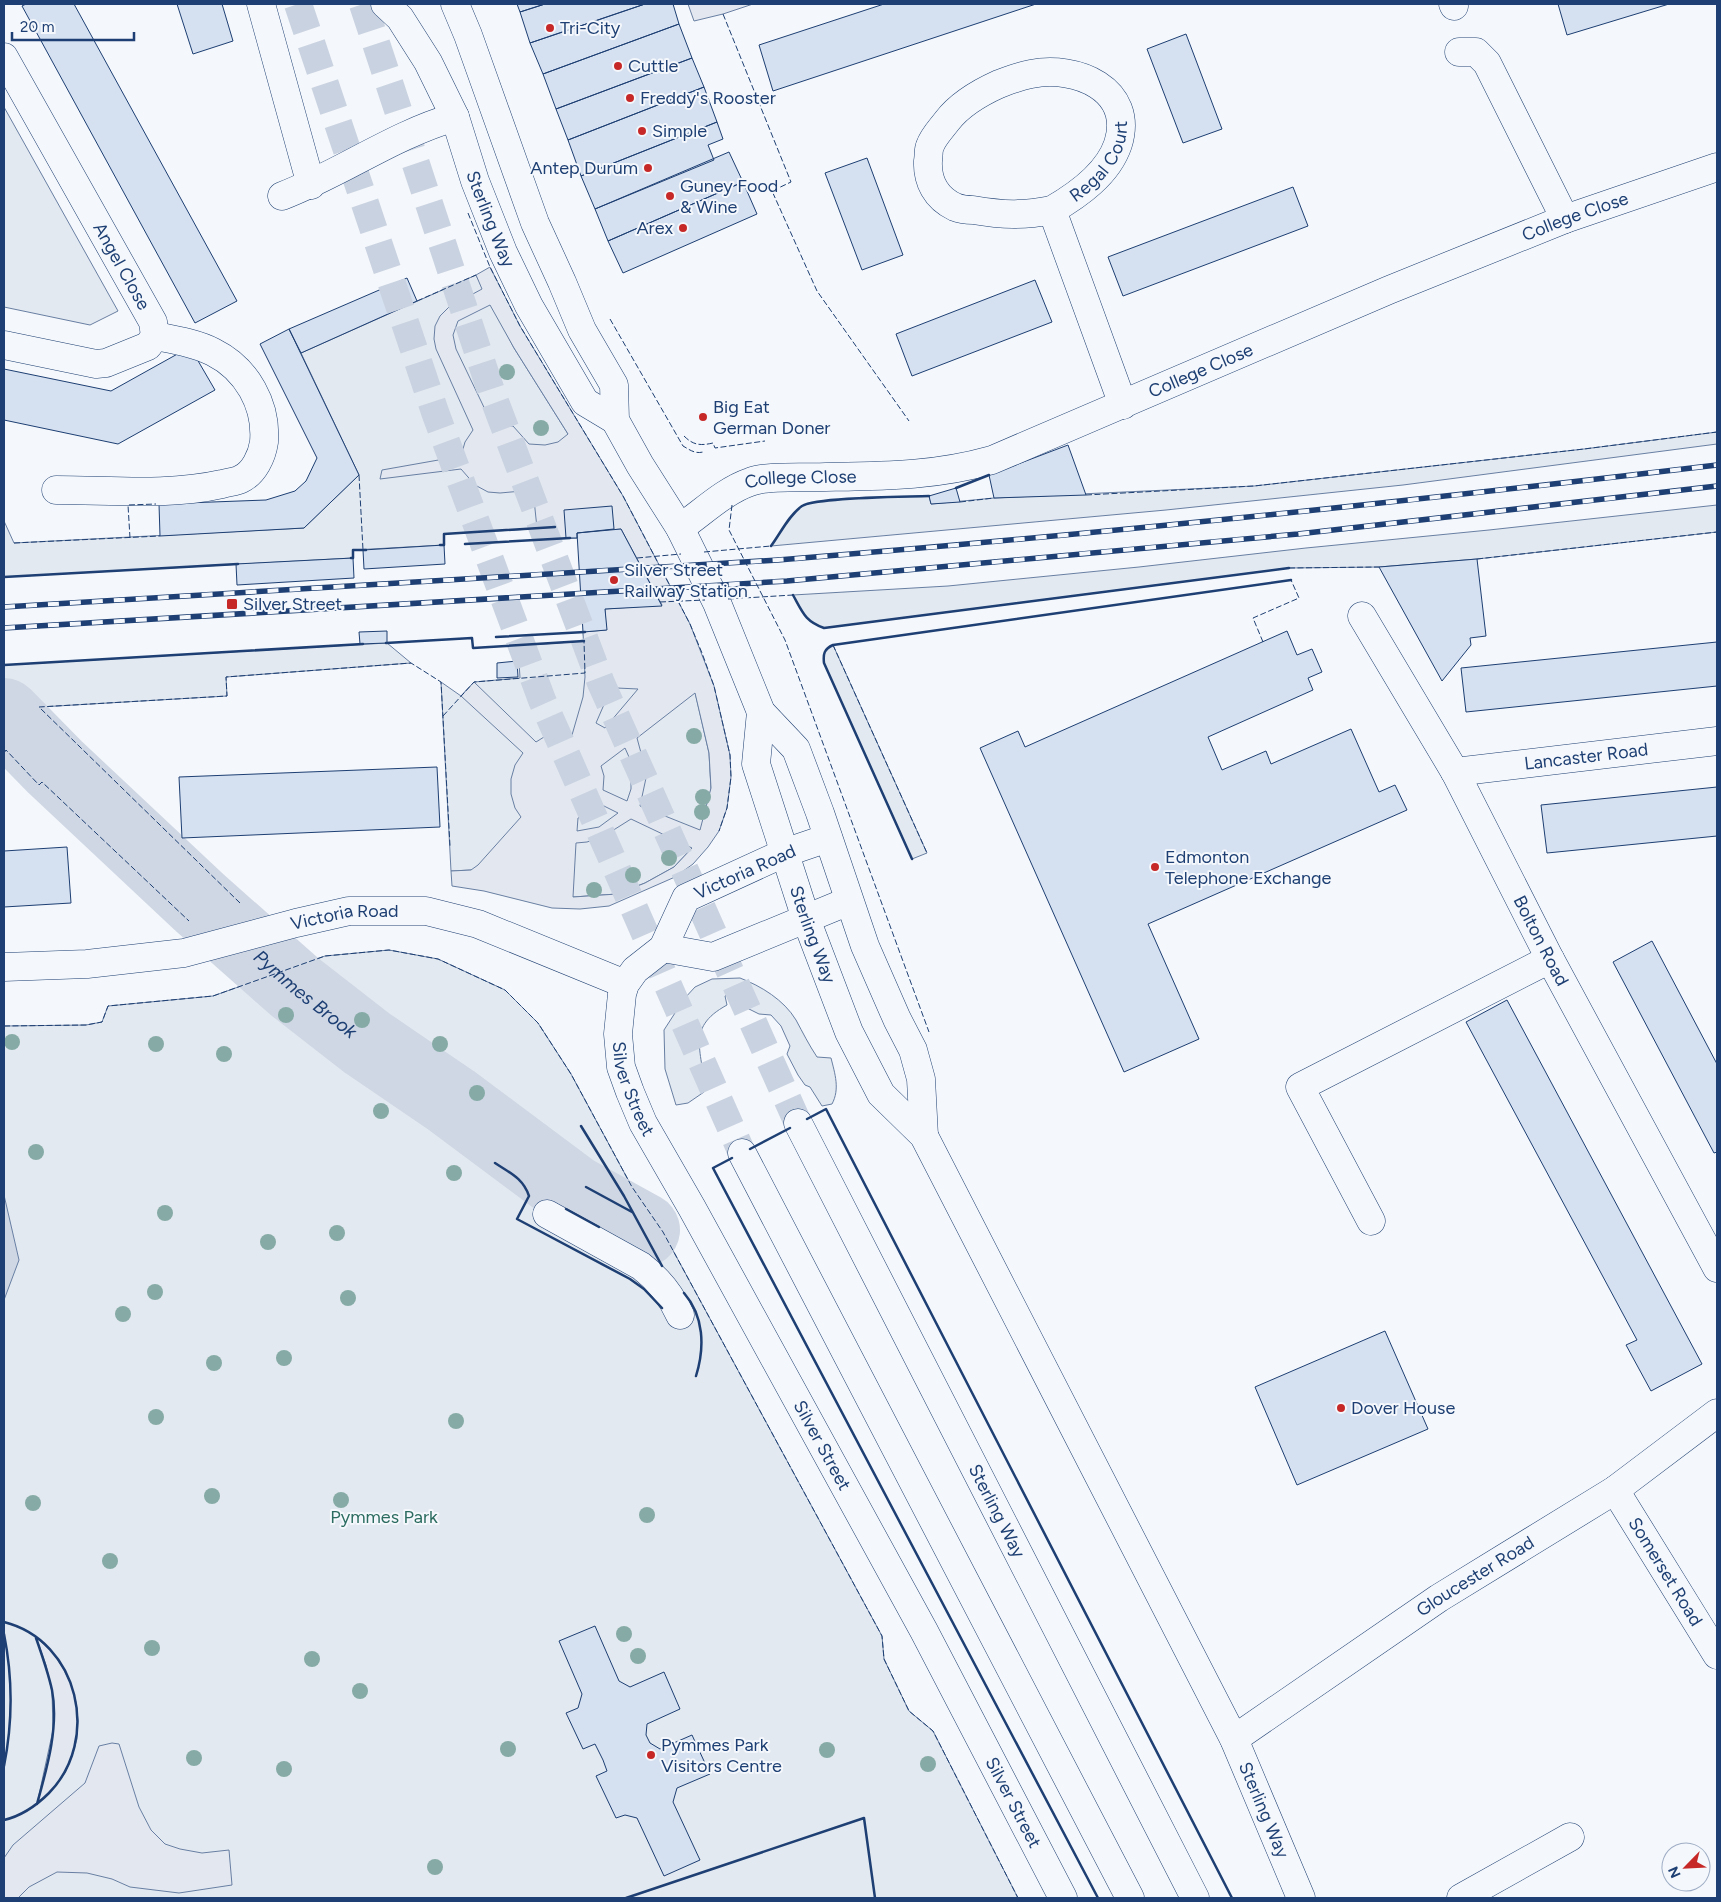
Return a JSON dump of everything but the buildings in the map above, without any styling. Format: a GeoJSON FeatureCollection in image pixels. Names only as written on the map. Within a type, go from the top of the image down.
{"type":"FeatureCollection","features":[{"type":"Feature","properties":{"kind":"main road"},"geometry":{"type":"LineString","coordinates":[[261,4],[311,185]]}},
{"type":"Feature","properties":{"kind":"main road","name":"Sterling Way"},"geometry":{"type":"LineString","coordinates":[[386,4],[400,18],[428,62],[454,117],[475,181],[503,252],[525,299],[585,402],[615,420]]}},
{"type":"Feature","properties":{"kind":"main road","name":"Sterling Way"},"geometry":{"type":"LineString","coordinates":[[455,4],[468,35],[535,223],[582,330],[614,385],[615,420],[640,465],[680,528],[717,603],[761,712],[796,749],[817,804],[865,946],[913,1050],[921,1079],[924,1136]]}},
{"type":"Feature","properties":{"kind":"main road"},"geometry":{"type":"LineString","coordinates":[[1459,52],[1476,52],[1486,63],[1565,219]]}},
{"type":"Feature","properties":{"kind":"main road","name":"Angel Close"},"geometry":{"type":"LineString","coordinates":[[4,57],[153,322],[155,336]]}},
{"type":"Feature","properties":{"kind":"main road","name":"Regal Court"},"geometry":{"type":"LineString","coordinates":[[1033,73],[1081,76],[1097,83],[1108,92],[1117,106],[1121,124],[1118,144],[1097,178],[1070,200],[1052,210],[1030,215],[1010,215],[956,208],[941,198],[929,182],[929,147],[950,118],[965,102],[991,88],[1033,73]]}},
{"type":"Feature","properties":{"kind":"main road"},"geometry":{"type":"LineString","coordinates":[[282,196],[311,185],[418,129],[454,117]]}},
{"type":"Feature","properties":{"kind":"main road","name":"College Close"},"geometry":{"type":"LineString","coordinates":[[680,528],[725,495],[752,481],[785,478],[911,475],[961,469],[992,460],[1389,290],[1565,219],[1717,168]]}},
{"type":"Feature","properties":{"kind":"main road","name":"Regal Court"},"geometry":{"type":"LineString","coordinates":[[1052,210],[1123,405]]}},
{"type":"Feature","properties":{"kind":"main road"},"geometry":{"type":"LineString","coordinates":[[4,345],[96,364],[106,363],[148,346],[155,336],[192,344],[215,352],[239,371],[252,386],[262,414],[264,432],[263,452],[255,466],[241,479],[208,487],[171,491],[56,490]]}},
{"type":"Feature","properties":{"kind":"main road","name":"Bolton Road"},"geometry":{"type":"LineString","coordinates":[[1362,616],[1455,772],[1550,959],[1717,1268]]}},
{"type":"Feature","properties":{"kind":"main road","name":"Sterling Way"},"geometry":{"type":"LineString","coordinates":[[761,712],[756,764],[806,919],[849,1032],[881,1094],[924,1136],[1234,1739],[1301,1898]]}},
{"type":"Feature","properties":{"kind":"main road","name":"Lancaster Road"},"geometry":{"type":"LineString","coordinates":[[1455,772],[1717,741]]}},
{"type":"Feature","properties":{"kind":"main road","name":"Victoria Road"},"geometry":{"type":"LineString","coordinates":[[4,967],[87,964],[184,953],[296,922],[349,911],[426,911],[478,924],[626,984],[635,970],[663,948],[686,898],[784,854],[828,838]]}},
{"type":"Feature","properties":{"kind":"main road"},"geometry":{"type":"LineString","coordinates":[[663,948],[713,957],[849,901]]}},
{"type":"Feature","properties":{"kind":"main road"},"geometry":{"type":"LineString","coordinates":[[1371,1221],[1300,1087],[1550,959]]}},
{"type":"Feature","properties":{"kind":"main road","name":"Silver Street"},"geometry":{"type":"LineString","coordinates":[[626,984],[622,994],[618,1034],[621,1068],[643,1123],[692,1208],[924,1631],[1063,1898]]}},
{"type":"Feature","properties":{"kind":"main road","name":"Sterling Way"},"geometry":{"type":"LineString","coordinates":[[798,1123],[1196,1898]]}},
{"type":"Feature","properties":{"kind":"main road"},"geometry":{"type":"LineString","coordinates":[[742,1153],[1130,1898]]}},
{"type":"Feature","properties":{"kind":"main road"},"geometry":{"type":"LineString","coordinates":[[547,1214],[647,1270],[673,1299],[680,1314]]}},
{"type":"Feature","properties":{"kind":"main road","name":"Gloucester Road"},"geometry":{"type":"LineString","coordinates":[[1234,1739],[1439,1598],[1614,1490],[1717,1412]]}},
{"type":"Feature","properties":{"kind":"main road","name":"Somerset Road"},"geometry":{"type":"LineString","coordinates":[[1614,1490],[1717,1655]]}},
{"type":"Feature","properties":{"kind":"main road"},"geometry":{"type":"LineString","coordinates":[[1461,1898],[1570,1837]]}},
{"type":"Feature","properties":{"kind":"green space"},"geometry":{"type":"Polygon","coordinates":[[[4,107],[118,311],[90,325],[4,307],[4,107]]]}},
{"type":"Feature","properties":{"kind":"green space"},"geometry":{"type":"Polygon","coordinates":[[[476,275],[514,348],[568,434],[566,527],[444,534],[444,545],[353,550],[353,558],[4,577],[4,521],[14,543],[304,528],[359,475],[301,353],[476,275]]]}},
{"type":"Feature","properties":{"kind":"green space"},"geometry":{"type":"Polygon","coordinates":[[[1717,432],[1717,444],[1403,485],[1166,510],[771,546],[797,510],[811,503],[825,501],[929,496],[931,504],[994,498],[1254,486],[1717,432]]]}},
{"type":"Feature","properties":{"kind":"green space"},"geometry":{"type":"Polygon","coordinates":[[[1717,505],[1717,532],[1477,559],[1379,567],[1289,568],[824,628],[808,619],[793,595],[948,586],[1717,505]]]}},
{"type":"Feature","properties":{"kind":"green space"},"geometry":{"type":"Polygon","coordinates":[[[673,626],[695,692],[709,753],[711,789],[701,830],[692,848],[674,867],[645,883],[617,894],[573,897],[471,870],[451,871],[441,682],[461,696],[474,682],[520,678],[518,646],[584,641],[583,632],[673,626]]]}},
{"type":"Feature","properties":{"kind":"green space"},"geometry":{"type":"Polygon","coordinates":[[[387,643],[411,663],[226,677],[227,696],[40,707],[240,903],[189,921],[42,782],[39,785],[6,750],[4,753],[4,665],[387,643]]]}},
{"type":"Feature","properties":{"kind":"green space"},"geometry":{"type":"Polygon","coordinates":[[[833,645],[927,853],[912,859],[824,663],[825,652],[833,645]]]}},
{"type":"Feature","properties":{"kind":"green space","name":"Pymmes Park"},"geometry":{"type":"Polygon","coordinates":[[[389,950],[438,959],[505,990],[538,1023],[571,1074],[632,1187],[663,1232],[882,1636],[884,1659],[909,1711],[933,1731],[1018,1898],[4,1898],[4,1026],[86,1025],[102,1022],[108,1006],[213,996],[325,956],[389,950]]]}},
{"type":"Feature","properties":{"kind":"green space"},"geometry":{"type":"Polygon","coordinates":[[[740,978],[756,985],[779,1000],[796,1020],[817,1057],[831,1058],[836,1087],[832,1104],[822,1106],[810,1087],[805,1085],[798,1075],[787,1054],[790,1046],[781,1026],[771,1015],[759,1014],[739,1004],[733,992],[725,996],[727,1005],[713,1014],[705,1023],[701,1033],[699,1043],[704,1092],[688,1103],[676,1105],[665,1069],[664,1030],[684,999],[695,987],[712,979],[740,978]]]}},
{"type":"Feature","properties":{"kind":"shaded area"},"geometry":{"type":"Polygon","coordinates":[[[688,4],[753,4],[694,21],[688,4]]]}},
{"type":"Feature","properties":{"kind":"shaded area"},"geometry":{"type":"Polygon","coordinates":[[[490,267],[520,326],[623,496],[690,624],[714,686],[730,755],[731,777],[727,808],[719,831],[708,847],[693,864],[675,877],[609,906],[580,909],[552,908],[484,891],[452,886],[451,871],[471,870],[478,865],[521,817],[515,808],[511,794],[511,779],[515,765],[523,753],[461,696],[474,682],[536,742],[544,737],[556,734],[572,735],[583,697],[585,677],[583,632],[606,630],[605,609],[662,605],[621,529],[577,533],[577,538],[555,539],[555,527],[537,528],[533,490],[500,493],[488,492],[475,485],[461,469],[380,479],[382,470],[461,456],[465,442],[473,430],[436,349],[434,339],[435,326],[440,316],[449,307],[482,289],[476,275],[490,267]],[[490,305],[458,321],[453,335],[456,349],[492,424],[513,426],[529,444],[545,445],[558,442],[568,434],[514,348],[490,305]],[[617,688],[609,693],[596,723],[605,728],[638,689],[617,688]],[[695,693],[637,738],[646,778],[640,806],[700,830],[711,788],[709,753],[695,693]],[[625,748],[601,766],[604,776],[603,790],[627,801],[631,789],[631,772],[629,757],[625,748]],[[598,803],[592,810],[578,818],[577,831],[599,827],[618,813],[598,803]],[[631,819],[604,836],[587,842],[576,843],[573,897],[617,894],[645,883],[674,867],[692,848],[631,819]]]}},
{"type":"Feature","properties":{"kind":"shaded area"},"geometry":{"type":"Polygon","coordinates":[[[4,1195],[19,1260],[4,1300],[4,1195]]]}},
{"type":"Feature","properties":{"kind":"shaded area"},"geometry":{"type":"Polygon","coordinates":[[[36,1637],[53,1653],[63,1668],[71,1684],[78,1720],[77,1739],[65,1773],[54,1788],[37,1804],[53,1730],[52,1692],[46,1665],[36,1637]]]}},
{"type":"Feature","properties":{"kind":"shaded area"},"geometry":{"type":"Polygon","coordinates":[[[112,1743],[119,1744],[139,1807],[151,1830],[165,1844],[180,1849],[202,1853],[229,1850],[232,1885],[179,1893],[130,1887],[112,1879],[87,1873],[57,1872],[29,1887],[18,1898],[4,1898],[4,1858],[13,1845],[85,1783],[99,1746],[112,1743]]]}},
{"type":"Feature","properties":{"kind":"waterway","name":"Pymmes Brook"},"geometry":{"type":"LineString","coordinates":[[4,715],[55,767],[200,903],[295,987],[367,1043],[452,1101],[574,1192],[643,1230]]}},
{"type":"Feature","properties":{"kind":"tunnel"},"geometry":{"type":"LineString","coordinates":[[298,4],[435,412],[542,700],[742,1153]]}},
{"type":"Feature","properties":{"kind":"tunnel"},"geometry":{"type":"LineString","coordinates":[[363,4],[491,391],[601,683],[798,1123]]}},
{"type":"Feature","properties":{"kind":"railway"},"geometry":{"type":"LineString","coordinates":[[4,607],[778,560],[1248,517],[1717,465]]}},
{"type":"Feature","properties":{"kind":"railway"},"geometry":{"type":"LineString","coordinates":[[4,628],[787,581],[1298,534],[1717,486]]}},
{"type":"Feature","properties":{"kind":"fence"},"geometry":{"type":"LineString","coordinates":[[723,14],[791,182],[772,191],[817,291],[909,421]]}},
{"type":"Feature","properties":{"kind":"fence"},"geometry":{"type":"LineString","coordinates":[[468,213],[490,267],[520,326],[623,496],[690,624],[702,653],[714,686],[730,755],[731,777],[727,808],[719,831]]}},
{"type":"Feature","properties":{"kind":"fence"},"geometry":{"type":"LineString","coordinates":[[417,301],[476,275]]}},
{"type":"Feature","properties":{"kind":"fence"},"geometry":{"type":"LineString","coordinates":[[610,319],[683,446],[695,452],[703,452]]}},
{"type":"Feature","properties":{"kind":"fence"},"geometry":{"type":"LineString","coordinates":[[1086,495],[1254,486],[1717,432]]}},
{"type":"Feature","properties":{"kind":"fence"},"geometry":{"type":"LineString","coordinates":[[684,436],[697,444],[713,443],[715,448],[765,441]]}},
{"type":"Feature","properties":{"kind":"fence"},"geometry":{"type":"LineString","coordinates":[[359,475],[363,550]]}},
{"type":"Feature","properties":{"kind":"fence"},"geometry":{"type":"LineString","coordinates":[[960,502],[994,498]]}},
{"type":"Feature","properties":{"kind":"fence"},"geometry":{"type":"LineString","coordinates":[[130,538],[128,505],[156,504]]}},
{"type":"Feature","properties":{"kind":"fence"},"geometry":{"type":"LineString","coordinates":[[732,505],[729,530],[785,640],[929,1032]]}},
{"type":"Feature","properties":{"kind":"fence"},"geometry":{"type":"LineString","coordinates":[[1477,559],[1717,532]]}},
{"type":"Feature","properties":{"kind":"fence"},"geometry":{"type":"LineString","coordinates":[[14,543],[160,536]]}},
{"type":"Feature","properties":{"kind":"fence"},"geometry":{"type":"LineString","coordinates":[[704,552],[771,546]]}},
{"type":"Feature","properties":{"kind":"fence"},"geometry":{"type":"LineString","coordinates":[[637,558],[681,554]]}},
{"type":"Feature","properties":{"kind":"fence"},"geometry":{"type":"LineString","coordinates":[[1289,568],[1379,567]]}},
{"type":"Feature","properties":{"kind":"fence"},"geometry":{"type":"LineString","coordinates":[[1263,642],[1253,618],[1299,598],[1291,580]]}},
{"type":"Feature","properties":{"kind":"fence"},"geometry":{"type":"LineString","coordinates":[[728,599],[793,595]]}},
{"type":"Feature","properties":{"kind":"fence"},"geometry":{"type":"LineString","coordinates":[[660,602],[705,600]]}},
{"type":"Feature","properties":{"kind":"fence"},"geometry":{"type":"LineString","coordinates":[[443,716],[474,682],[585,673],[584,641]]}},
{"type":"Feature","properties":{"kind":"fence"},"geometry":{"type":"LineString","coordinates":[[833,645],[927,853]]}},
{"type":"Feature","properties":{"kind":"fence"},"geometry":{"type":"LineString","coordinates":[[240,903],[39,707],[227,696],[226,677],[411,663],[441,682],[450,846]]}},
{"type":"Feature","properties":{"kind":"fence"},"geometry":{"type":"LineString","coordinates":[[4,753],[6,750],[39,785],[42,782],[189,921]]}},
{"type":"Feature","properties":{"kind":"fence"},"geometry":{"type":"LineString","coordinates":[[4,1026],[86,1025],[102,1022],[108,1006],[213,996],[325,956],[389,950],[438,959],[505,990],[538,1023],[571,1074],[632,1187],[663,1232],[882,1636],[884,1659],[909,1711],[933,1731],[1018,1898]]}},
{"type":"Feature","properties":{"kind":"wall"},"geometry":{"type":"LineString","coordinates":[[956,488],[989,475]]}},
{"type":"Feature","properties":{"kind":"wall"},"geometry":{"type":"LineString","coordinates":[[771,546],[793,514],[802,506],[811,503],[843,499],[929,496]]}},
{"type":"Feature","properties":{"kind":"wall"},"geometry":{"type":"LineString","coordinates":[[440,545],[444,545],[444,534],[555,527]]}},
{"type":"Feature","properties":{"kind":"wall"},"geometry":{"type":"LineString","coordinates":[[465,544],[570,538]]}},
{"type":"Feature","properties":{"kind":"wall"},"geometry":{"type":"LineString","coordinates":[[351,558],[353,558],[353,550],[366,550]]}},
{"type":"Feature","properties":{"kind":"wall"},"geometry":{"type":"LineString","coordinates":[[4,577],[238,564]]}},
{"type":"Feature","properties":{"kind":"wall"},"geometry":{"type":"LineString","coordinates":[[793,595],[808,619],[824,628],[1289,568]]}},
{"type":"Feature","properties":{"kind":"wall"},"geometry":{"type":"LineString","coordinates":[[912,859],[824,663],[824,654],[828,648],[833,645],[1291,580]]}},
{"type":"Feature","properties":{"kind":"wall"},"geometry":{"type":"LineString","coordinates":[[496,637],[585,632]]}},
{"type":"Feature","properties":{"kind":"wall"},"geometry":{"type":"LineString","coordinates":[[386,643],[472,638],[473,648],[584,641]]}},
{"type":"Feature","properties":{"kind":"wall"},"geometry":{"type":"LineString","coordinates":[[4,665],[363,644]]}},
{"type":"Feature","properties":{"kind":"wall"},"geometry":{"type":"LineString","coordinates":[[807,1119],[826,1109],[1232,1898]]}},
{"type":"Feature","properties":{"kind":"wall"},"geometry":{"type":"LineString","coordinates":[[581,1126],[624,1196],[662,1266]]}},
{"type":"Feature","properties":{"kind":"wall"},"geometry":{"type":"LineString","coordinates":[[750,1149],[790,1128]]}},
{"type":"Feature","properties":{"kind":"wall"},"geometry":{"type":"LineString","coordinates":[[732,1158],[713,1168],[1098,1898]]}},
{"type":"Feature","properties":{"kind":"wall"},"geometry":{"type":"LineString","coordinates":[[495,1163],[520,1180],[529,1196],[517,1219],[630,1279],[644,1289],[662,1308]]}},
{"type":"Feature","properties":{"kind":"wall"},"geometry":{"type":"LineString","coordinates":[[586,1187],[632,1212]]}},
{"type":"Feature","properties":{"kind":"wall"},"geometry":{"type":"LineString","coordinates":[[566,1209],[599,1227]]}},
{"type":"Feature","properties":{"kind":"wall"},"geometry":{"type":"LineString","coordinates":[[684,1293],[696,1312],[701,1332],[701,1354],[696,1376]]}},
{"type":"Feature","properties":{"kind":"wall"},"geometry":{"type":"LineString","coordinates":[[4,1622],[30,1633],[50,1649],[65,1670],[74,1695],[77,1721],[74,1747],[65,1771],[49,1793],[28,1810],[4,1820]]}},
{"type":"Feature","properties":{"kind":"wall"},"geometry":{"type":"LineString","coordinates":[[4,1634],[11,1700],[4,1766]]}},
{"type":"Feature","properties":{"kind":"wall"},"geometry":{"type":"LineString","coordinates":[[36,1638],[47,1670],[54,1704],[51,1747],[37,1804]]}},
{"type":"Feature","properties":{"kind":"wall"},"geometry":{"type":"LineString","coordinates":[[626,1898],[864,1818],[875,1898]]}},
{"type":"Feature","properties":{"kind":"place","name":"Tri-City"},"geometry":{"type":"Point","coordinates":[550,28]}},
{"type":"Feature","properties":{"kind":"place","name":"Cuttle"},"geometry":{"type":"Point","coordinates":[618,66]}},
{"type":"Feature","properties":{"kind":"place","name":"Freddy's Rooster"},"geometry":{"type":"Point","coordinates":[630,98]}},
{"type":"Feature","properties":{"kind":"place","name":"Simple"},"geometry":{"type":"Point","coordinates":[642,131]}},
{"type":"Feature","properties":{"kind":"place","name":"Antep Durum"},"geometry":{"type":"Point","coordinates":[648,168]}},
{"type":"Feature","properties":{"kind":"place","name":"Guney Food & Wine"},"geometry":{"type":"Point","coordinates":[670,196]}},
{"type":"Feature","properties":{"kind":"place","name":"Arex"},"geometry":{"type":"Point","coordinates":[683,228]}},
{"type":"Feature","properties":{"kind":"place","name":"Big Eat German Doner"},"geometry":{"type":"Point","coordinates":[703,417]}},
{"type":"Feature","properties":{"kind":"place","name":"Silver Street Railway Station"},"geometry":{"type":"Point","coordinates":[614,580]}},
{"type":"Feature","properties":{"kind":"place","name":"Silver Street"},"geometry":{"type":"Point","coordinates":[232,604]}},
{"type":"Feature","properties":{"kind":"place","name":"Edmonton Telephone Exchange"},"geometry":{"type":"Point","coordinates":[1155,867]}},
{"type":"Feature","properties":{"kind":"place","name":"Dover House"},"geometry":{"type":"Point","coordinates":[1341,1408]}},
{"type":"Feature","properties":{"kind":"place","name":"Pymmes Park Visitors Centre"},"geometry":{"type":"Point","coordinates":[651,1755]}}]}
